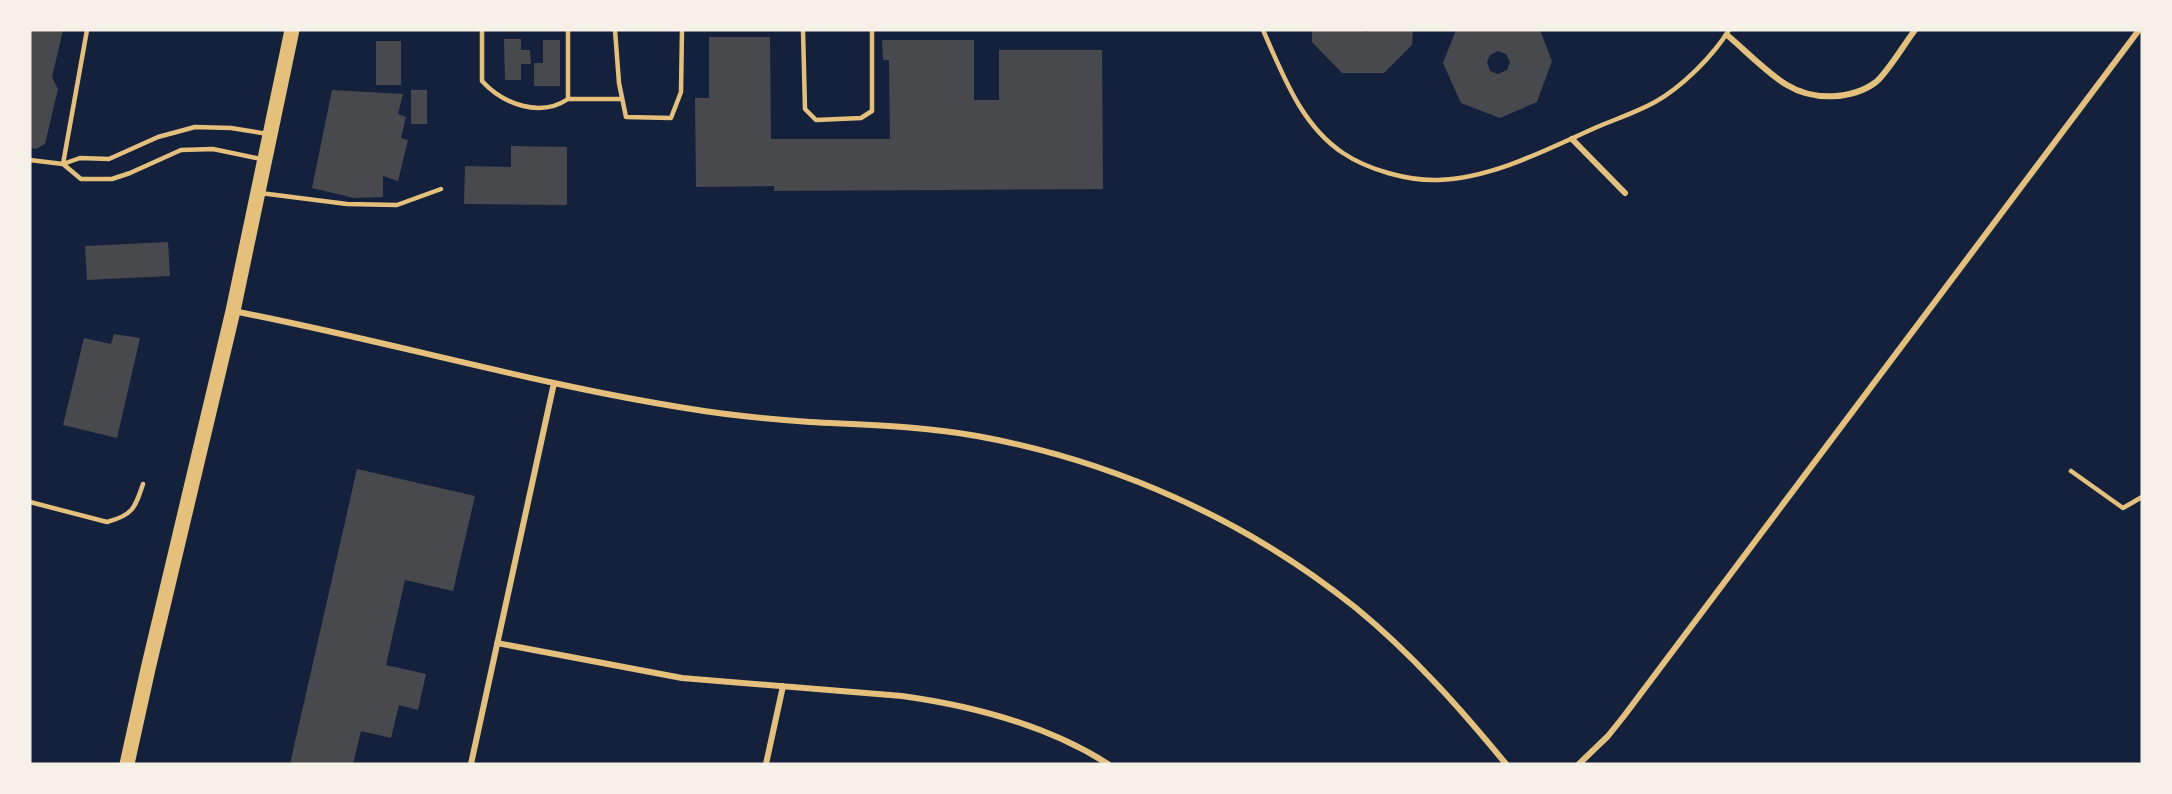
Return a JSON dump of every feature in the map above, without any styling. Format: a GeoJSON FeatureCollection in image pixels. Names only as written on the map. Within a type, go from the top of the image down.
{"type":"FeatureCollection","features":[{"type":"Feature","properties":{"kind":"main road"},"geometry":{"type":"LineString","coordinates":[[127,764],[233,311],[292,30]]}},
{"type":"Feature","properties":{"kind":"street"},"geometry":{"type":"LineString","coordinates":[[1728,32],[1788,86],[1809,94],[1833,97],[1859,92],[1877,81],[1915,30]]}},
{"type":"Feature","properties":{"kind":"street"},"geometry":{"type":"LineString","coordinates":[[1579,764],[1608,736],[1624,716],[2139,30]]}},
{"type":"Feature","properties":{"kind":"street"},"geometry":{"type":"LineString","coordinates":[[1572,139],[1625,193]]}},
{"type":"Feature","properties":{"kind":"street"},"geometry":{"type":"LineString","coordinates":[[233,311],[652,402],[752,417],[921,428],[1034,448],[1091,465],[1183,501],[1225,522],[1334,591],[1411,657],[1451,699],[1506,764]]}},
{"type":"Feature","properties":{"kind":"street"},"geometry":{"type":"LineString","coordinates":[[471,764],[554,382]]}},
{"type":"Feature","properties":{"kind":"street"},"geometry":{"type":"LineString","coordinates":[[497,644],[682,678],[902,696],[959,706],[1040,730],[1108,764]]}},
{"type":"Feature","properties":{"kind":"street"},"geometry":{"type":"LineString","coordinates":[[766,764],[783,686]]}},
{"type":"Feature","properties":{"kind":"lane"},"geometry":{"type":"LineString","coordinates":[[63,164],[87,30]]}},
{"type":"Feature","properties":{"kind":"lane"},"geometry":{"type":"LineString","coordinates":[[482,30],[482,81],[494,94],[536,109],[559,105],[568,99],[622,99]]}},
{"type":"Feature","properties":{"kind":"lane"},"geometry":{"type":"LineString","coordinates":[[568,30],[568,99]]}},
{"type":"Feature","properties":{"kind":"lane"},"geometry":{"type":"LineString","coordinates":[[615,30],[626,117],[671,118],[681,92],[682,30]]}},
{"type":"Feature","properties":{"kind":"lane"},"geometry":{"type":"LineString","coordinates":[[803,30],[805,109],[816,120],[834,120],[861,118],[872,111],[872,30]]}},
{"type":"Feature","properties":{"kind":"lane"},"geometry":{"type":"LineString","coordinates":[[1263,30],[1295,101],[1318,133],[1343,153],[1369,167],[1401,175],[1437,180],[1471,175],[1504,166],[1656,102],[1690,77],[1728,32]]}},
{"type":"Feature","properties":{"kind":"lane"},"geometry":{"type":"LineString","coordinates":[[30,160],[63,164],[80,158],[109,159],[158,137],[195,127],[231,128],[270,134]]}},
{"type":"Feature","properties":{"kind":"lane"},"geometry":{"type":"LineString","coordinates":[[63,164],[81,179],[112,179],[181,150],[213,148],[265,160]]}},
{"type":"Feature","properties":{"kind":"lane"},"geometry":{"type":"LineString","coordinates":[[258,193],[346,204],[398,205],[441,189]]}},
{"type":"Feature","properties":{"kind":"lane"},"geometry":{"type":"LineString","coordinates":[[2071,471],[2123,507],[2142,497]]}},
{"type":"Feature","properties":{"kind":"lane"},"geometry":{"type":"LineString","coordinates":[[30,502],[107,522],[119,519],[135,508],[143,484]]}},
{"type":"Feature","properties":{"kind":"building"},"geometry":{"type":"Polygon","coordinates":[[[30,30],[63,30],[52,77],[58,89],[45,144],[36,149],[30,148],[30,30]]]}},
{"type":"Feature","properties":{"kind":"building"},"geometry":{"type":"Polygon","coordinates":[[[1312,30],[1367,32],[1369,30],[1413,30],[1412,45],[1384,73],[1342,73],[1312,42],[1312,30]]]}},
{"type":"Feature","properties":{"kind":"building"},"geometry":{"type":"Polygon","coordinates":[[[1456,30],[1540,30],[1552,61],[1537,102],[1500,118],[1461,103],[1443,63],[1456,30]],[[1498,51],[1490,55],[1487,62],[1490,71],[1498,74],[1507,70],[1510,62],[1506,54],[1498,51]]]}},
{"type":"Feature","properties":{"kind":"building"},"geometry":{"type":"Polygon","coordinates":[[[709,37],[770,37],[771,139],[890,139],[889,60],[883,60],[882,40],[974,40],[974,100],[999,100],[999,50],[1102,50],[1103,189],[774,191],[774,186],[696,187],[695,98],[709,98],[709,37]]]}},
{"type":"Feature","properties":{"kind":"building"},"geometry":{"type":"Polygon","coordinates":[[[504,39],[521,39],[521,50],[530,50],[531,64],[521,64],[521,80],[505,80],[504,39]]]}},
{"type":"Feature","properties":{"kind":"building"},"geometry":{"type":"Polygon","coordinates":[[[543,40],[560,40],[560,86],[534,86],[534,63],[543,63],[543,40]]]}},
{"type":"Feature","properties":{"kind":"building"},"geometry":{"type":"Polygon","coordinates":[[[376,41],[401,41],[401,85],[376,85],[376,41]]]}},
{"type":"Feature","properties":{"kind":"building"},"geometry":{"type":"Polygon","coordinates":[[[332,90],[403,94],[398,114],[406,117],[401,138],[408,140],[398,181],[383,176],[383,197],[354,198],[312,188],[332,90]]]}},
{"type":"Feature","properties":{"kind":"building"},"geometry":{"type":"Polygon","coordinates":[[[411,90],[427,90],[427,124],[411,124],[411,90]]]}},
{"type":"Feature","properties":{"kind":"building"},"geometry":{"type":"Polygon","coordinates":[[[511,146],[567,147],[567,205],[464,204],[465,166],[511,167],[511,146]]]}},
{"type":"Feature","properties":{"kind":"building"},"geometry":{"type":"Polygon","coordinates":[[[168,242],[170,276],[87,280],[85,246],[168,242]]]}},
{"type":"Feature","properties":{"kind":"building"},"geometry":{"type":"Polygon","coordinates":[[[114,334],[140,338],[117,438],[63,425],[84,338],[111,344],[114,334]]]}},
{"type":"Feature","properties":{"kind":"building"},"geometry":{"type":"Polygon","coordinates":[[[357,469],[475,496],[453,591],[405,580],[386,665],[426,674],[418,710],[399,705],[391,738],[361,731],[353,764],[290,764],[357,469]]]}}]}
